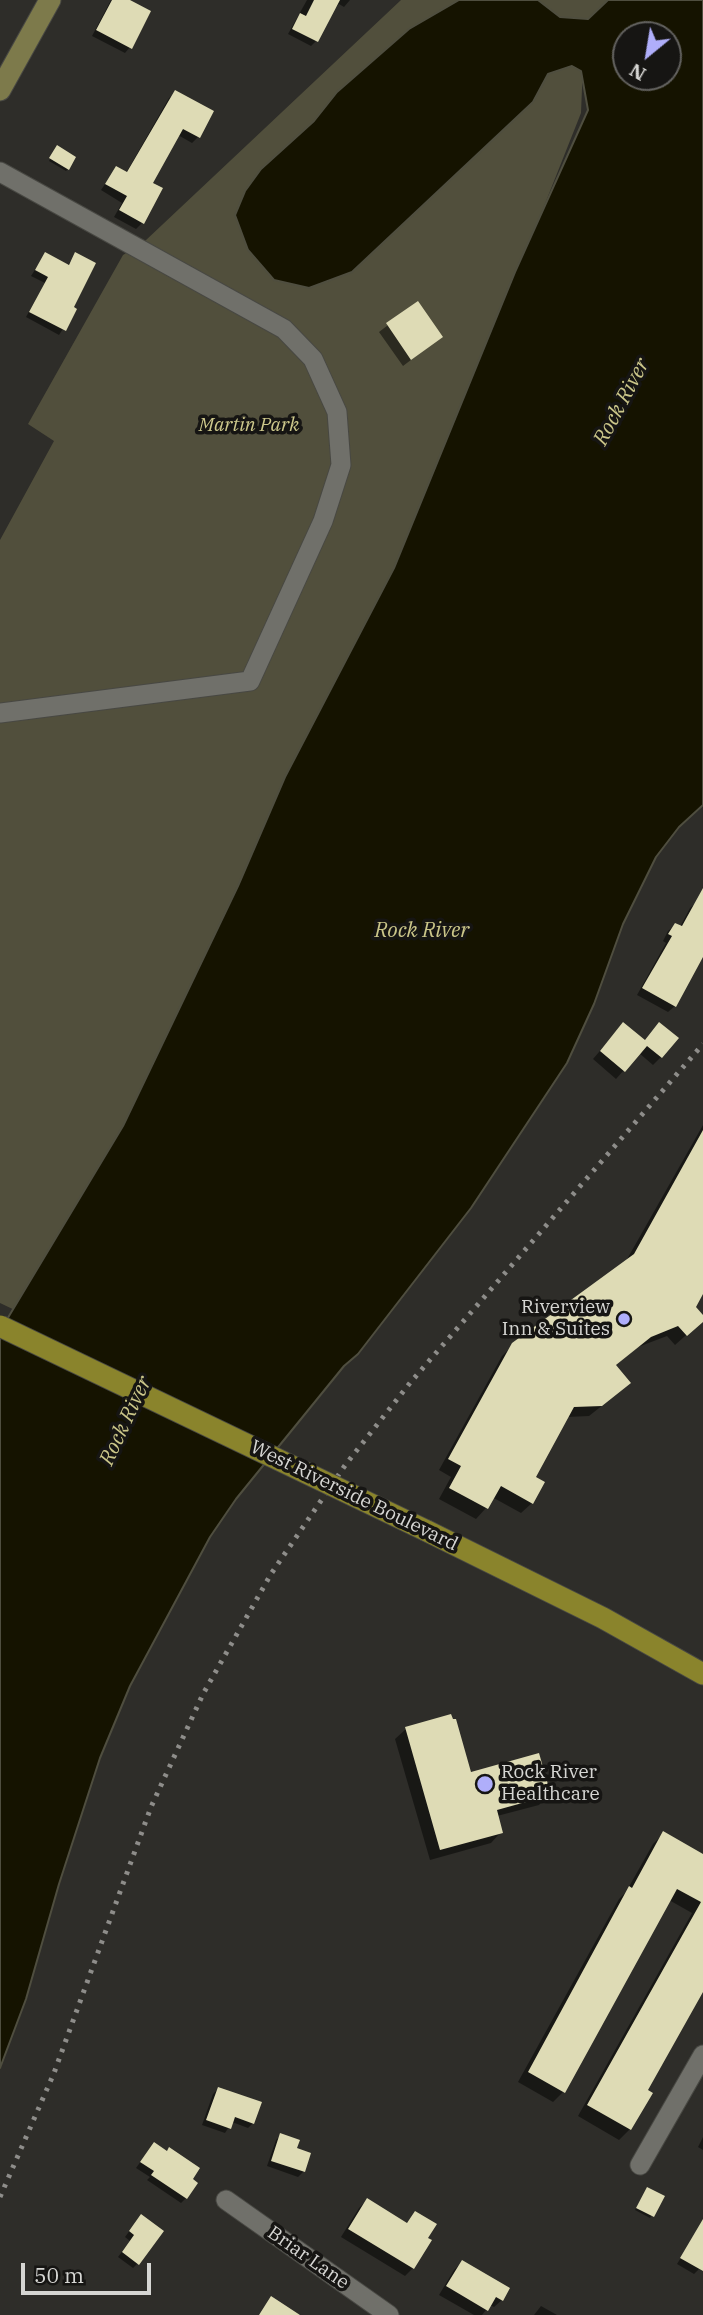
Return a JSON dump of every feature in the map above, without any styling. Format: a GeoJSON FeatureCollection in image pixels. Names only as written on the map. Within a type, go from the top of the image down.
{"type":"FeatureCollection","features":[{"type":"Feature","properties":{"kind":"main road","name":"West Riverside Boulevard"},"geometry":{"type":"LineString","coordinates":[[0,1326],[603,1618],[703,1674]]}},
{"type":"Feature","properties":{"kind":"street"},"geometry":{"type":"LineString","coordinates":[[0,90],[50,0]]}},
{"type":"Feature","properties":{"kind":"street"},"geometry":{"type":"LineString","coordinates":[[0,172],[284,329],[313,359],[337,412],[341,465],[323,521],[250,681],[0,713]]}},
{"type":"Feature","properties":{"kind":"street"},"geometry":{"type":"LineString","coordinates":[[640,2165],[703,2055]]}},
{"type":"Feature","properties":{"kind":"street","name":"Briar Lane"},"geometry":{"type":"LineString","coordinates":[[226,2200],[389,2315]]}},
{"type":"Feature","properties":{"kind":"green space","name":"Martin Park"},"geometry":{"type":"Polygon","coordinates":[[[401,0],[612,0],[583,64],[581,113],[403,562],[188,1012],[21,1313],[0,1303],[0,540],[54,441],[28,424],[123,255],[145,241],[401,0]]]}},
{"type":"Feature","properties":{"kind":"water","name":"Rock River"},"geometry":{"type":"Polygon","coordinates":[[[459,0],[538,0],[560,17],[588,19],[608,0],[703,0],[703,805],[679,827],[656,857],[623,924],[594,1004],[567,1063],[471,1208],[358,1354],[344,1366],[236,1499],[210,1537],[130,1686],[100,1758],[59,1884],[26,1999],[0,2068],[0,1331],[123,1126],[238,886],[285,777],[394,568],[515,272],[588,110],[581,71],[572,66],[548,74],[533,102],[352,272],[309,288],[274,280],[248,250],[235,215],[245,191],[261,169],[314,121],[337,92],[409,29],[459,0]]]}},
{"type":"Feature","properties":{"kind":"building"},"geometry":{"type":"Polygon","coordinates":[[[112,0],[130,0],[151,11],[132,49],[96,30],[112,0]]]}},
{"type":"Feature","properties":{"kind":"building"},"geometry":{"type":"Polygon","coordinates":[[[314,0],[340,0],[318,42],[292,29],[300,13],[306,16],[314,0]]]}},
{"type":"Feature","properties":{"kind":"building"},"geometry":{"type":"Polygon","coordinates":[[[175,90],[214,111],[200,138],[183,129],[153,183],[163,188],[144,224],[119,210],[127,196],[105,184],[116,166],[127,172],[175,90]]]}},
{"type":"Feature","properties":{"kind":"building"},"geometry":{"type":"Polygon","coordinates":[[[57,145],[76,157],[69,170],[49,158],[57,145]]]}},
{"type":"Feature","properties":{"kind":"building"},"geometry":{"type":"Polygon","coordinates":[[[45,252],[69,265],[75,252],[96,263],[74,307],[77,309],[66,331],[29,312],[48,277],[35,270],[45,252]]]}},
{"type":"Feature","properties":{"kind":"building"},"geometry":{"type":"Polygon","coordinates":[[[418,301],[443,337],[411,360],[386,323],[418,301]]]}},
{"type":"Feature","properties":{"kind":"building"},"geometry":{"type":"Polygon","coordinates":[[[703,888],[703,957],[676,1007],[642,988],[672,936],[668,934],[675,923],[682,926],[703,888]]]}},
{"type":"Feature","properties":{"kind":"building"},"geometry":{"type":"Polygon","coordinates":[[[623,1022],[645,1040],[659,1022],[679,1038],[662,1058],[647,1046],[625,1072],[600,1051],[623,1022]]]}},
{"type":"Feature","properties":{"kind":"building","name":"Riverview Inn & Suites"},"geometry":{"type":"Polygon","coordinates":[[[703,1130],[703,1294],[696,1307],[703,1315],[703,1322],[687,1336],[678,1326],[651,1337],[616,1365],[631,1383],[602,1406],[574,1407],[536,1477],[545,1482],[533,1504],[501,1486],[488,1509],[449,1488],[461,1466],[448,1459],[512,1343],[634,1254],[703,1130]]]}},
{"type":"Feature","properties":{"kind":"building","name":"Rock River Healthcare"},"geometry":{"type":"Polygon","coordinates":[[[451,1714],[453,1719],[456,1719],[471,1772],[539,1753],[551,1795],[497,1810],[503,1833],[440,1850],[405,1727],[451,1714]]]}},
{"type":"Feature","properties":{"kind":"building"},"geometry":{"type":"Polygon","coordinates":[[[663,1831],[703,1854],[703,1992],[648,2090],[653,2093],[631,2130],[587,2105],[701,1902],[677,1889],[565,2093],[528,2072],[629,1886],[632,1888],[663,1831]]]}},
{"type":"Feature","properties":{"kind":"building"},"geometry":{"type":"Polygon","coordinates":[[[218,2087],[262,2102],[254,2124],[235,2117],[231,2129],[206,2120],[218,2087]]]}},
{"type":"Feature","properties":{"kind":"building"},"geometry":{"type":"Polygon","coordinates":[[[280,2133],[300,2140],[297,2148],[311,2153],[305,2172],[271,2161],[280,2133]]]}},
{"type":"Feature","properties":{"kind":"building"},"geometry":{"type":"Polygon","coordinates":[[[154,2142],[167,2151],[169,2147],[200,2168],[193,2179],[198,2183],[187,2199],[151,2175],[154,2171],[140,2162],[154,2142]]]}},
{"type":"Feature","properties":{"kind":"building"},"geometry":{"type":"Polygon","coordinates":[[[647,2187],[665,2196],[654,2217],[636,2208],[647,2187]]]}},
{"type":"Feature","properties":{"kind":"building"},"geometry":{"type":"Polygon","coordinates":[[[367,2198],[407,2223],[415,2211],[437,2224],[428,2238],[432,2240],[414,2269],[348,2229],[367,2198]]]}},
{"type":"Feature","properties":{"kind":"building"},"geometry":{"type":"Polygon","coordinates":[[[141,2214],[164,2231],[139,2265],[122,2252],[134,2235],[129,2231],[141,2214]]]}},
{"type":"Feature","properties":{"kind":"building"},"geometry":{"type":"Polygon","coordinates":[[[703,2219],[703,2271],[680,2258],[703,2219]]]}},
{"type":"Feature","properties":{"kind":"building"},"geometry":{"type":"Polygon","coordinates":[[[462,2260],[510,2288],[503,2301],[496,2297],[488,2311],[446,2286],[462,2260]]]}},
{"type":"Feature","properties":{"kind":"building"},"geometry":{"type":"Polygon","coordinates":[[[271,2296],[300,2315],[259,2315],[271,2296]]]}},
{"type":"Feature","properties":{"kind":"railway"},"geometry":{"type":"LineString","coordinates":[[0,2197],[54,2073],[151,1807],[203,1694],[271,1574],[346,1464],[410,1383],[703,1044]]}},
{"type":"Feature","properties":{"kind":"place","name":"Riverview Inn & Suites"},"geometry":{"type":"Point","coordinates":[624,1319]}},
{"type":"Feature","properties":{"kind":"place","name":"Rock River Healthcare"},"geometry":{"type":"Point","coordinates":[485,1784]}}]}
